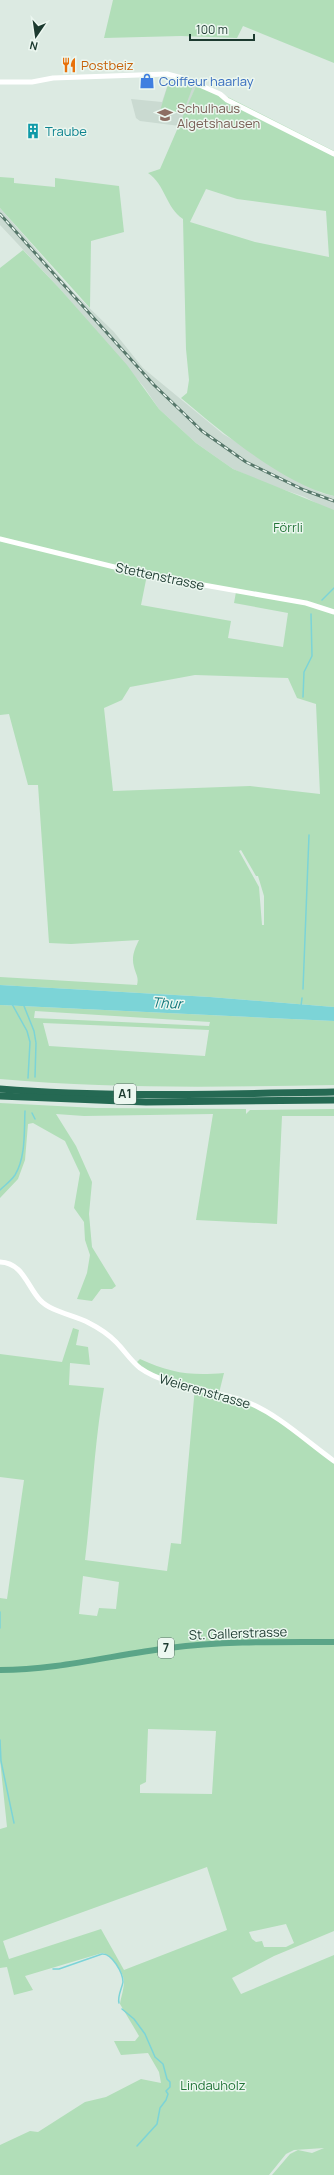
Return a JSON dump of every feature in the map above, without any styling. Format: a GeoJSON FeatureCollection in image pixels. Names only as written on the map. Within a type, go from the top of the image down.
{"type":"FeatureCollection","features":[{"type":"Feature","properties":{"kind":"highway","name":"A1"},"geometry":{"type":"LineString","coordinates":[[0,1089],[101,1094],[252,1097],[334,1103]]}},
{"type":"Feature","properties":{"kind":"highway","name":"A1"},"geometry":{"type":"LineString","coordinates":[[0,1096],[98,1101],[252,1097],[334,1092]]}},
{"type":"Feature","properties":{"kind":"highway","name":"A1"},"geometry":{"type":"LineString","coordinates":[[294,1100],[334,1100]]}},
{"type":"Feature","properties":{"kind":"main road","name":"St. Gallerstrasse"},"geometry":{"type":"LineString","coordinates":[[0,1670],[45,1668],[130,1653],[191,1645],[254,1642],[334,1642]]}},
{"type":"Feature","properties":{"kind":"street"},"geometry":{"type":"LineString","coordinates":[[0,82],[32,82],[53,78],[173,75],[220,94],[227,100],[334,154]]}},
{"type":"Feature","properties":{"kind":"street","name":"Stettenstrasse"},"geometry":{"type":"LineString","coordinates":[[0,539],[166,580],[321,607],[334,612]]}},
{"type":"Feature","properties":{"kind":"street","name":"Weierenstrasse"},"geometry":{"type":"LineString","coordinates":[[0,1262],[14,1266],[41,1301],[98,1328],[116,1342],[135,1364],[146,1372],[164,1380],[219,1393],[254,1405],[334,1461]]}},
{"type":"Feature","properties":{"kind":"shaded area"},"geometry":{"type":"Polygon","coordinates":[[[170,78],[196,86],[180,126],[140,121],[136,118],[131,99],[162,102],[170,78]]]}},
{"type":"Feature","properties":{"kind":"shaded area"},"geometry":{"type":"Polygon","coordinates":[[[0,208],[74,293],[114,332],[143,368],[223,434],[321,493],[334,496],[334,521],[327,509],[305,497],[267,484],[233,469],[196,443],[159,409],[144,387],[61,290],[0,225],[0,208]]]}},
{"type":"Feature","properties":{"kind":"green space"},"geometry":{"type":"Polygon","coordinates":[[[113,0],[334,0],[334,63],[243,26],[237,38],[181,36],[104,38],[113,0]]]}},
{"type":"Feature","properties":{"kind":"green space"},"geometry":{"type":"Polygon","coordinates":[[[170,78],[193,86],[183,113],[160,111],[170,78]]]}},
{"type":"Feature","properties":{"kind":"green space"},"geometry":{"type":"Polygon","coordinates":[[[196,86],[212,89],[334,151],[334,496],[315,490],[295,481],[274,469],[214,426],[181,398],[187,393],[189,380],[186,349],[183,219],[173,209],[158,183],[148,173],[160,169],[196,86]],[[206,189],[190,222],[255,242],[329,257],[326,211],[237,199],[206,189]]]}},
{"type":"Feature","properties":{"kind":"green space"},"geometry":{"type":"Polygon","coordinates":[[[0,177],[14,178],[14,183],[55,187],[55,178],[119,186],[124,232],[91,241],[90,308],[0,208],[0,177]]]}},
{"type":"Feature","properties":{"kind":"green space","name":"Förrli"},"geometry":{"type":"Polygon","coordinates":[[[23,250],[61,290],[127,365],[159,409],[196,443],[233,469],[334,510],[334,1007],[210,997],[0,985],[0,977],[137,985],[138,982],[133,956],[139,940],[71,944],[49,943],[38,785],[28,785],[9,714],[0,715],[0,268],[23,250]],[[147,575],[141,605],[231,621],[228,638],[283,647],[288,613],[234,603],[236,592],[147,575]],[[195,675],[130,687],[122,700],[104,708],[113,791],[250,786],[320,794],[316,704],[297,698],[288,678],[195,675]],[[241,850],[239,851],[259,887],[262,925],[264,925],[264,896],[258,876],[256,876],[241,850]]]}},
{"type":"Feature","properties":{"kind":"green space"},"geometry":{"type":"Polygon","coordinates":[[[0,1005],[334,1021],[334,1085],[209,1087],[125,1086],[0,1079],[0,1005]],[[35,1011],[34,1018],[209,1026],[210,1022],[35,1011]],[[43,1023],[49,1046],[205,1056],[209,1030],[43,1023]]]}},
{"type":"Feature","properties":{"kind":"green space"},"geometry":{"type":"Polygon","coordinates":[[[0,1103],[96,1108],[246,1109],[246,1114],[250,1110],[334,1109],[334,1116],[282,1116],[277,1224],[196,1220],[213,1114],[84,1116],[56,1114],[76,1146],[92,1182],[89,1214],[92,1247],[116,1286],[112,1289],[101,1289],[92,1301],[77,1299],[87,1273],[90,1255],[85,1240],[84,1222],[74,1208],[80,1173],[65,1141],[33,1123],[28,1124],[25,1160],[18,1179],[0,1198],[0,1103]]]}},
{"type":"Feature","properties":{"kind":"green space","name":"Lindauholz"},"geometry":{"type":"Polygon","coordinates":[[[73,1328],[79,1330],[76,1345],[88,1347],[90,1365],[70,1363],[69,1385],[104,1388],[98,1431],[85,1560],[167,1571],[171,1543],[181,1544],[195,1387],[158,1378],[135,1364],[140,1359],[161,1368],[191,1374],[224,1373],[219,1393],[265,1411],[334,1461],[334,1931],[274,1956],[232,1978],[241,1994],[334,1955],[334,2175],[272,2175],[290,2154],[298,2150],[312,2153],[324,2148],[294,2150],[286,2154],[269,2175],[0,2175],[0,2145],[30,2131],[38,2132],[85,2102],[106,2097],[141,2079],[161,2083],[159,2072],[148,2053],[121,2055],[114,2041],[135,2041],[139,2036],[120,2004],[124,1981],[122,1973],[109,1956],[102,1953],[25,1976],[33,1990],[14,1995],[7,1967],[0,1968],[0,1829],[7,1827],[0,1760],[0,1598],[7,1599],[24,1480],[0,1477],[0,1354],[62,1362],[73,1328]],[[83,1576],[79,1614],[97,1616],[99,1608],[116,1609],[119,1582],[83,1576]],[[148,1729],[146,1782],[140,1785],[140,1793],[212,1794],[216,1731],[148,1729]],[[207,1867],[3,1941],[9,1959],[101,1929],[124,1970],[227,1930],[207,1867]],[[286,1924],[249,1932],[252,1939],[256,1942],[262,1941],[264,1947],[286,1947],[294,1943],[286,1924]]]}},
{"type":"Feature","properties":{"kind":"water","name":"Thur"},"geometry":{"type":"Polygon","coordinates":[[[0,985],[210,997],[334,1007],[334,1021],[0,1005],[0,985]]]}},
{"type":"Feature","properties":{"kind":"waterway"},"geometry":{"type":"LineString","coordinates":[[322,600],[334,588]]}},
{"type":"Feature","properties":{"kind":"waterway"},"geometry":{"type":"LineString","coordinates":[[303,697],[304,672],[312,656],[311,614]]}},
{"type":"Feature","properties":{"kind":"waterway"},"geometry":{"type":"LineString","coordinates":[[303,989],[309,835]]}},
{"type":"Feature","properties":{"kind":"waterway"},"geometry":{"type":"LineString","coordinates":[[301,1006],[302,998]]}},
{"type":"Feature","properties":{"kind":"waterway"},"geometry":{"type":"LineString","coordinates":[[12,1004],[27,1031],[30,1042],[28,1078]]}},
{"type":"Feature","properties":{"kind":"waterway"},"geometry":{"type":"LineString","coordinates":[[24,1006],[34,1031],[36,1043],[35,1077]]}},
{"type":"Feature","properties":{"kind":"waterway"},"geometry":{"type":"LineString","coordinates":[[0,1190],[10,1181],[19,1168],[24,1144],[25,1111]]}},
{"type":"Feature","properties":{"kind":"waterway"},"geometry":{"type":"LineString","coordinates":[[32,1113],[35,1119]]}},
{"type":"Feature","properties":{"kind":"waterway"},"geometry":{"type":"LineString","coordinates":[[0,1612],[0,1628]]}},
{"type":"Feature","properties":{"kind":"waterway"},"geometry":{"type":"LineString","coordinates":[[0,1740],[1,1761],[14,1823]]}},
{"type":"Feature","properties":{"kind":"waterway"},"geometry":{"type":"LineString","coordinates":[[53,1969],[59,1969],[102,1954],[110,1957],[116,1964],[123,1978],[119,2003]]}},
{"type":"Feature","properties":{"kind":"waterway"},"geometry":{"type":"LineString","coordinates":[[122,2009],[134,2019],[145,2034],[155,2057],[163,2064],[167,2079],[170,2082],[170,2087],[166,2091],[168,2094],[166,2100],[160,2108],[157,2124],[137,2146]]}},
{"type":"Feature","properties":{"kind":"railway"},"geometry":{"type":"LineString","coordinates":[[0,214],[154,385],[202,431],[246,462],[304,490],[334,501]]}},
{"type":"Feature","properties":{"kind":"place","name":"Postbeiz"},"geometry":{"type":"Point","coordinates":[69,65]}},
{"type":"Feature","properties":{"kind":"place","name":"Coiffeur haarlay"},"geometry":{"type":"Point","coordinates":[147,81]}},
{"type":"Feature","properties":{"kind":"place","name":"Schulhaus Algetshausen"},"geometry":{"type":"Point","coordinates":[165,115]}},
{"type":"Feature","properties":{"kind":"place","name":"Traube"},"geometry":{"type":"Point","coordinates":[33,131]}}]}
